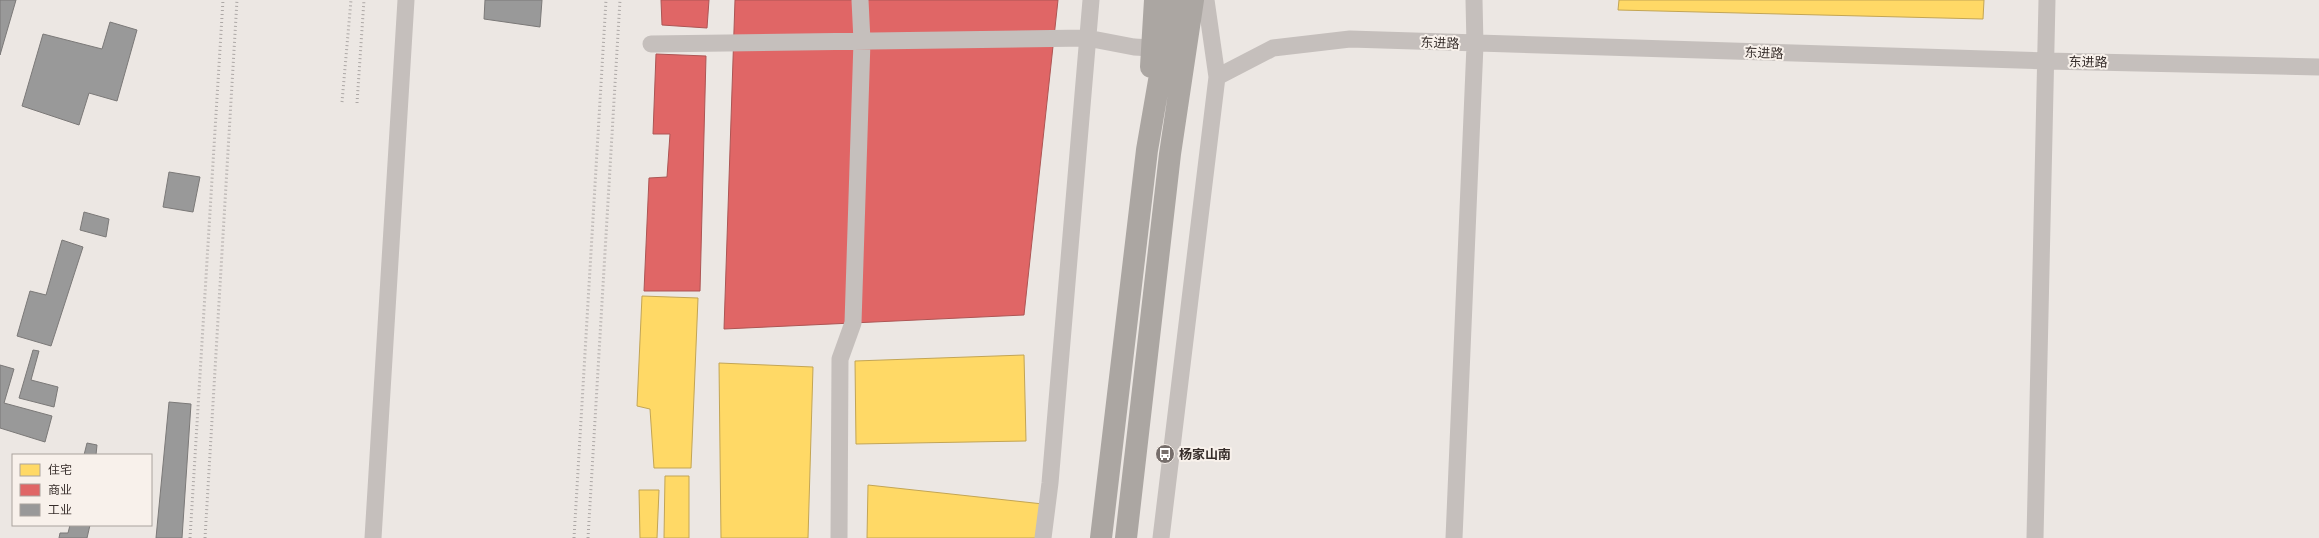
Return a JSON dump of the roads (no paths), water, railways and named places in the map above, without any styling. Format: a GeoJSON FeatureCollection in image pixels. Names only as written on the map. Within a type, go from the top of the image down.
{"type":"FeatureCollection","features":[{"type":"Feature","properties":{"kind":"highway"},"geometry":{"type":"LineString","coordinates":[[1101,538],[1148,150],[1155,0]]}},
{"type":"Feature","properties":{"kind":"highway"},"geometry":{"type":"LineString","coordinates":[[1126,538],[1170,154],[1180,27],[1173,0]]}},
{"type":"Feature","properties":{"kind":"highway"},"geometry":{"type":"LineString","coordinates":[[1148,150],[1180,27],[1193,0]]}},
{"type":"Feature","properties":{"kind":"highway"},"geometry":{"type":"LineString","coordinates":[[1170,154],[1203,0]]}},
{"type":"Feature","properties":{"kind":"street"},"geometry":{"type":"LineString","coordinates":[[373,538],[406,0]]}},
{"type":"Feature","properties":{"kind":"street"},"geometry":{"type":"LineString","coordinates":[[839,538],[840,359],[853,323],[862,41],[860,0]]}},
{"type":"Feature","properties":{"kind":"street"},"geometry":{"type":"LineString","coordinates":[[1043,538],[1051,475],[1091,0]]}},
{"type":"Feature","properties":{"kind":"street"},"geometry":{"type":"LineString","coordinates":[[1161,538],[1217,77],[1206,0]]}},
{"type":"Feature","properties":{"kind":"street"},"geometry":{"type":"LineString","coordinates":[[1454,538],[1475,45],[1474,0]]}},
{"type":"Feature","properties":{"kind":"street"},"geometry":{"type":"LineString","coordinates":[[2035,538],[2047,0]]}},
{"type":"Feature","properties":{"kind":"street"},"geometry":{"type":"LineString","coordinates":[[651,44],[1087,38],[1134,47],[1152,48]]}},
{"type":"Feature","properties":{"kind":"street","name":"东进路"},"geometry":{"type":"LineString","coordinates":[[1217,77],[1273,48],[1350,39],[1475,45],[2319,67]]}},
{"type":"Feature","properties":{"kind":"railway"},"geometry":{"type":"LineString","coordinates":[[190,538],[223,0]]}},
{"type":"Feature","properties":{"kind":"railway"},"geometry":{"type":"LineString","coordinates":[[205,538],[237,0]]}},
{"type":"Feature","properties":{"kind":"railway"},"geometry":{"type":"LineString","coordinates":[[342,102],[351,0]]}},
{"type":"Feature","properties":{"kind":"railway"},"geometry":{"type":"LineString","coordinates":[[357,103],[364,0]]}},
{"type":"Feature","properties":{"kind":"railway"},"geometry":{"type":"LineString","coordinates":[[574,538],[606,0]]}},
{"type":"Feature","properties":{"kind":"railway"},"geometry":{"type":"LineString","coordinates":[[588,538],[620,0]]}},
{"type":"Feature","properties":{"kind":"place","name":"杨家山南"},"geometry":{"type":"Point","coordinates":[1165,454]}}]}
